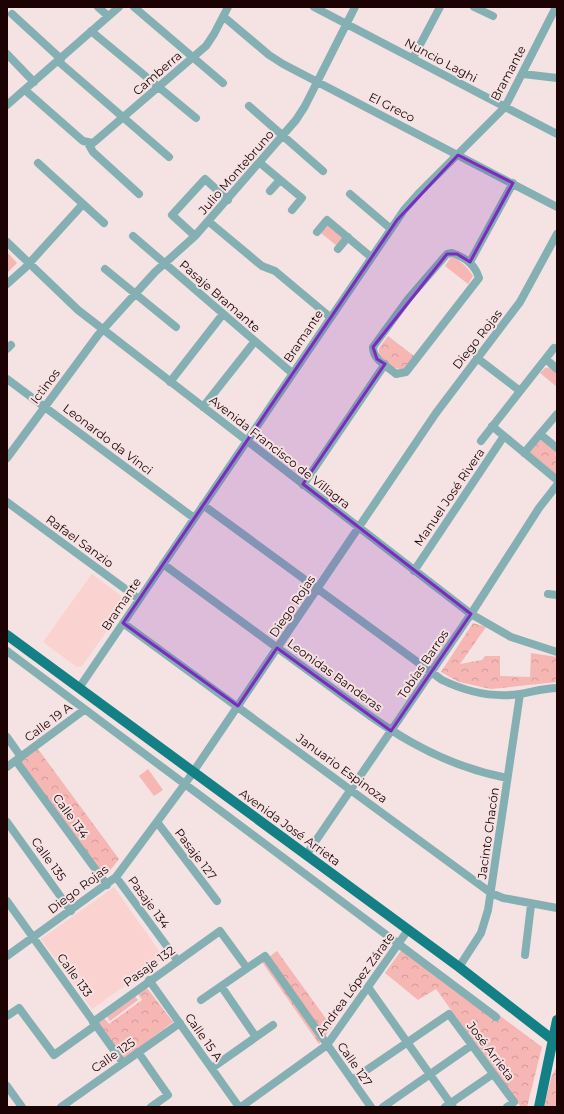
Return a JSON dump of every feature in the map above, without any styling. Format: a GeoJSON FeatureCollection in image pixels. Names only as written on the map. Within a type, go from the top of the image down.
{"type":"FeatureCollection","features":[{"type":"Feature","properties":{"kind":"main road","name":"Avenida José Arrieta"},"geometry":{"type":"LineString","coordinates":[[7,635],[459,967],[555,1042]]}},
{"type":"Feature","properties":{"kind":"main road"},"geometry":{"type":"LineString","coordinates":[[539,1107],[555,1042],[557,1020]]}},
{"type":"Feature","properties":{"kind":"street"},"geometry":{"type":"LineString","coordinates":[[98,7],[108,16]]}},
{"type":"Feature","properties":{"kind":"street"},"geometry":{"type":"LineString","coordinates":[[7,106],[119,7]]}},
{"type":"Feature","properties":{"kind":"street"},"geometry":{"type":"LineString","coordinates":[[134,7],[223,83]]}},
{"type":"Feature","properties":{"kind":"street","name":"Camberra"},"geometry":{"type":"LineString","coordinates":[[88,143],[96,142],[193,58],[210,40],[224,17],[228,7]]}},
{"type":"Feature","properties":{"kind":"street","name":"Nuncio Laghi"},"geometry":{"type":"LineString","coordinates":[[314,7],[557,134]]}},
{"type":"Feature","properties":{"kind":"street","name":"Julio Montebruno"},"geometry":{"type":"LineString","coordinates":[[103,329],[149,278],[195,236],[260,163],[302,112],[354,7]]}},
{"type":"Feature","properties":{"kind":"street"},"geometry":{"type":"LineString","coordinates":[[413,58],[440,7]]}},
{"type":"Feature","properties":{"kind":"street"},"geometry":{"type":"LineString","coordinates":[[474,7],[494,16]]}},
{"type":"Feature","properties":{"kind":"street","name":"Bramante"},"geometry":{"type":"LineString","coordinates":[[79,688],[371,257],[411,201],[505,106],[523,74],[556,7]]}},
{"type":"Feature","properties":{"kind":"street"},"geometry":{"type":"LineString","coordinates":[[12,14],[59,60],[169,157]]}},
{"type":"Feature","properties":{"kind":"street","name":"El Greco"},"geometry":{"type":"LineString","coordinates":[[224,17],[275,59],[557,207]]}},
{"type":"Feature","properties":{"kind":"street"},"geometry":{"type":"LineString","coordinates":[[91,31],[196,118]]}},
{"type":"Feature","properties":{"kind":"street"},"geometry":{"type":"LineString","coordinates":[[7,54],[34,82]]}},
{"type":"Feature","properties":{"kind":"street"},"geometry":{"type":"LineString","coordinates":[[523,74],[557,78]]}},
{"type":"Feature","properties":{"kind":"street"},"geometry":{"type":"LineString","coordinates":[[25,90],[82,141],[88,143],[93,152],[139,194]]}},
{"type":"Feature","properties":{"kind":"street"},"geometry":{"type":"LineString","coordinates":[[249,106],[323,171]]}},
{"type":"Feature","properties":{"kind":"street"},"geometry":{"type":"LineString","coordinates":[[38,163],[104,223]]}},
{"type":"Feature","properties":{"kind":"street"},"geometry":{"type":"LineString","coordinates":[[260,163],[302,198],[292,210]]}},
{"type":"Feature","properties":{"kind":"street"},"geometry":{"type":"LineString","coordinates":[[195,236],[172,215],[205,179],[228,200]]}},
{"type":"Feature","properties":{"kind":"street"},"geometry":{"type":"LineString","coordinates":[[270,192],[280,180]]}},
{"type":"Feature","properties":{"kind":"street"},"geometry":{"type":"LineString","coordinates":[[470,262],[513,184]]}},
{"type":"Feature","properties":{"kind":"street"},"geometry":{"type":"LineString","coordinates":[[350,194],[391,229]]}},
{"type":"Feature","properties":{"kind":"street"},"geometry":{"type":"LineString","coordinates":[[7,284],[29,263],[83,204]]}},
{"type":"Feature","properties":{"kind":"street"},"geometry":{"type":"LineString","coordinates":[[317,232],[327,220],[371,257]]}},
{"type":"Feature","properties":{"kind":"street"},"geometry":{"type":"LineString","coordinates":[[208,221],[262,266],[273,269],[330,318]]}},
{"type":"Feature","properties":{"kind":"street","name":"Diego Rojas"},"geometry":{"type":"LineString","coordinates":[[7,956],[107,885],[116,876],[185,784],[436,413],[525,294],[557,234]]}},
{"type":"Feature","properties":{"kind":"street","name":"Pasaje Bramante"},"geometry":{"type":"LineString","coordinates":[[133,236],[292,373]]}},
{"type":"Feature","properties":{"kind":"street"},"geometry":{"type":"LineString","coordinates":[[338,249],[348,237]]}},
{"type":"Feature","properties":{"kind":"street","name":"Avenida Francisco de Villagra"},"geometry":{"type":"LineString","coordinates":[[7,242],[68,301],[170,382],[471,614],[511,637],[557,652]]}},
{"type":"Feature","properties":{"kind":"street"},"geometry":{"type":"LineString","coordinates":[[447,254],[457,254],[470,262],[477,272],[478,278],[476,283],[406,372],[396,374],[385,364],[377,359],[373,352],[373,347],[408,299],[447,254]]}},
{"type":"Feature","properties":{"kind":"street"},"geometry":{"type":"LineString","coordinates":[[105,269],[176,327]]}},
{"type":"Feature","properties":{"kind":"street"},"geometry":{"type":"LineString","coordinates":[[170,382],[223,314]]}},
{"type":"Feature","properties":{"kind":"street","name":"Ictinos"},"geometry":{"type":"LineString","coordinates":[[7,458],[103,329]]}},
{"type":"Feature","properties":{"kind":"street"},"geometry":{"type":"LineString","coordinates":[[203,407],[255,341]]}},
{"type":"Feature","properties":{"kind":"street","name":"Manuel José Rivera"},"geometry":{"type":"LineString","coordinates":[[481,441],[554,348]]}},
{"type":"Feature","properties":{"kind":"street"},"geometry":{"type":"LineString","coordinates":[[477,358],[520,391]]}},
{"type":"Feature","properties":{"kind":"street"},"geometry":{"type":"LineString","coordinates":[[546,360],[557,369]]}},
{"type":"Feature","properties":{"kind":"street"},"geometry":{"type":"LineString","coordinates":[[304,484],[385,364]]}},
{"type":"Feature","properties":{"kind":"street","name":"Leonardo da Vinci"},"geometry":{"type":"LineString","coordinates":[[7,379],[194,518]]}},
{"type":"Feature","properties":{"kind":"street"},"geometry":{"type":"LineString","coordinates":[[524,453],[557,414]]}},
{"type":"Feature","properties":{"kind":"street"},"geometry":{"type":"LineString","coordinates":[[492,426],[557,480]]}},
{"type":"Feature","properties":{"kind":"street"},"geometry":{"type":"LineString","coordinates":[[540,434],[557,448]]}},
{"type":"Feature","properties":{"kind":"street","name":"Manuel José Rivera"},"geometry":{"type":"LineString","coordinates":[[414,571],[504,436]]}},
{"type":"Feature","properties":{"kind":"street","name":"Tobías Barros"},"geometry":{"type":"LineString","coordinates":[[306,855],[471,614],[539,508],[557,485]]}},
{"type":"Feature","properties":{"kind":"street","name":"Rafael Sanzio"},"geometry":{"type":"LineString","coordinates":[[7,502],[139,599]]}},
{"type":"Feature","properties":{"kind":"street"},"geometry":{"type":"LineString","coordinates":[[203,505],[431,673],[453,685],[475,692],[495,695],[520,694],[557,688]]}},
{"type":"Feature","properties":{"kind":"street","name":"Leonidas Banderas"},"geometry":{"type":"LineString","coordinates":[[163,564],[391,731],[417,747],[444,760],[475,771],[507,778]]}},
{"type":"Feature","properties":{"kind":"street","name":"Januario Espinoza"},"geometry":{"type":"LineString","coordinates":[[123,622],[492,893],[503,898],[531,905],[557,908]]}},
{"type":"Feature","properties":{"kind":"street"},"geometry":{"type":"LineString","coordinates":[[7,651],[81,712],[185,784],[398,945],[496,1016]]}},
{"type":"Feature","properties":{"kind":"street","name":"Jacinto Chacón"},"geometry":{"type":"LineString","coordinates":[[459,967],[481,933],[492,893],[520,694]]}},
{"type":"Feature","properties":{"kind":"street","name":"Calle 19 A"},"geometry":{"type":"LineString","coordinates":[[7,767],[81,712]]}},
{"type":"Feature","properties":{"kind":"street","name":"Calle 134"},"geometry":{"type":"LineString","coordinates":[[7,737],[19,759],[107,885]]}},
{"type":"Feature","properties":{"kind":"street","name":"Calle 135"},"geometry":{"type":"LineString","coordinates":[[7,822],[71,911]]}},
{"type":"Feature","properties":{"kind":"street","name":"Pasaje 127"},"geometry":{"type":"LineString","coordinates":[[157,822],[217,901]]}},
{"type":"Feature","properties":{"kind":"street","name":"Pasaje 134"},"geometry":{"type":"LineString","coordinates":[[116,876],[177,960]]}},
{"type":"Feature","properties":{"kind":"street","name":"Calle 133"},"geometry":{"type":"LineString","coordinates":[[7,901],[123,1063]]}},
{"type":"Feature","properties":{"kind":"street"},"geometry":{"type":"LineString","coordinates":[[525,955],[531,905]]}},
{"type":"Feature","properties":{"kind":"street","name":"Andrea López Zárate"},"geometry":{"type":"LineString","coordinates":[[240,1107],[327,1044],[408,930]]}},
{"type":"Feature","properties":{"kind":"street","name":"Pasaje 132"},"geometry":{"type":"LineString","coordinates":[[7,1016],[19,1008],[54,1055],[149,980],[220,931],[246,968]]}},
{"type":"Feature","properties":{"kind":"street","name":"Calle 127"},"geometry":{"type":"LineString","coordinates":[[246,968],[265,956],[370,1107]]}},
{"type":"Feature","properties":{"kind":"street"},"geometry":{"type":"LineString","coordinates":[[201,1000],[246,968]]}},
{"type":"Feature","properties":{"kind":"street","name":"Calle 15 A"},"geometry":{"type":"LineString","coordinates":[[149,980],[240,1107]]}},
{"type":"Feature","properties":{"kind":"street"},"geometry":{"type":"LineString","coordinates":[[221,986],[256,1037]]}},
{"type":"Feature","properties":{"kind":"street"},"geometry":{"type":"LineString","coordinates":[[368,987],[430,1074],[450,1106],[493,1074]]}},
{"type":"Feature","properties":{"kind":"street","name":"José Arrieta"},"geometry":{"type":"LineString","coordinates":[[407,1042],[449,1014],[514,1102],[507,1107]]}},
{"type":"Feature","properties":{"kind":"street","name":"Calle 125"},"geometry":{"type":"LineString","coordinates":[[60,1107],[180,1023]]}},
{"type":"Feature","properties":{"kind":"street"},"geometry":{"type":"LineString","coordinates":[[212,1068],[273,1025]]}},
{"type":"Feature","properties":{"kind":"street"},"geometry":{"type":"LineString","coordinates":[[352,1080],[407,1042]]}},
{"type":"Feature","properties":{"kind":"street"},"geometry":{"type":"LineString","coordinates":[[382,1107],[472,1045]]}},
{"type":"Feature","properties":{"kind":"street"},"geometry":{"type":"LineString","coordinates":[[138,1052],[168,1095],[151,1107]]}},
{"type":"Feature","properties":{"kind":"street"},"geometry":{"type":"LineString","coordinates":[[7,1086],[22,1107]]}},
{"type":"Feature","properties":{"kind":"highlighted area"},"geometry":{"type":"Polygon","coordinates":[[[458,155],[513,183],[470,262],[457,254],[447,254],[373,347],[377,359],[385,364],[303,484],[471,614],[391,731],[277,648],[238,706],[123,623],[397,220],[458,155]]]}},
{"type":"Feature","properties":{"kind":"shaded area"},"geometry":{"type":"Polygon","coordinates":[[[92,574],[128,601],[82,666],[77,667],[43,642],[92,574]]]}},
{"type":"Feature","properties":{"kind":"shaded area"},"geometry":{"type":"Polygon","coordinates":[[[114,887],[164,958],[92,1009],[41,939],[114,887]]]}},
{"type":"Feature","properties":{"kind":"green space"},"geometry":{"type":"Polygon","coordinates":[[[328,224],[344,237],[337,246],[321,233],[328,224]]]}},
{"type":"Feature","properties":{"kind":"green space"},"geometry":{"type":"Polygon","coordinates":[[[7,252],[17,263],[7,273],[7,252]]]}},
{"type":"Feature","properties":{"kind":"green space"},"geometry":{"type":"Polygon","coordinates":[[[451,257],[464,265],[473,276],[468,284],[445,266],[451,257]]]}},
{"type":"Feature","properties":{"kind":"green space"},"geometry":{"type":"Polygon","coordinates":[[[388,336],[414,356],[403,370],[392,367],[379,355],[379,348],[388,336]]]}},
{"type":"Feature","properties":{"kind":"green space"},"geometry":{"type":"Polygon","coordinates":[[[551,367],[557,372],[557,387],[540,373],[545,368],[551,367]]]}},
{"type":"Feature","properties":{"kind":"green space"},"geometry":{"type":"Polygon","coordinates":[[[539,438],[557,450],[557,478],[528,452],[539,438]]]}},
{"type":"Feature","properties":{"kind":"green space"},"geometry":{"type":"Polygon","coordinates":[[[473,623],[486,627],[460,664],[482,660],[485,656],[500,656],[500,676],[530,677],[531,653],[557,657],[557,682],[491,689],[459,682],[441,672],[473,623]]]}},
{"type":"Feature","properties":{"kind":"green space"},"geometry":{"type":"Polygon","coordinates":[[[38,749],[119,859],[104,878],[19,761],[38,749]]]}},
{"type":"Feature","properties":{"kind":"green space"},"geometry":{"type":"Polygon","coordinates":[[[148,769],[163,790],[154,796],[139,776],[148,769]]]}},
{"type":"Feature","properties":{"kind":"green space"},"geometry":{"type":"Polygon","coordinates":[[[405,945],[542,1047],[527,1107],[521,1107],[436,989],[418,1000],[385,973],[405,945]]]}},
{"type":"Feature","properties":{"kind":"green space"},"geometry":{"type":"Polygon","coordinates":[[[277,951],[332,1027],[319,1044],[262,962],[277,951]]]}},
{"type":"Feature","properties":{"kind":"green space"},"geometry":{"type":"Polygon","coordinates":[[[147,988],[173,1022],[124,1059],[97,1023],[104,1018],[109,1024],[142,1000],[138,994],[147,988]]]}},
{"type":"Feature","properties":{"kind":"green space"},"geometry":{"type":"Polygon","coordinates":[[[134,995],[138,1000],[110,1021],[106,1015],[134,995]]]}},
{"type":"Feature","properties":{"kind":"green space"},"geometry":{"type":"Polygon","coordinates":[[[557,1066],[557,1107],[544,1107],[551,1078],[557,1066]]]}}]}
